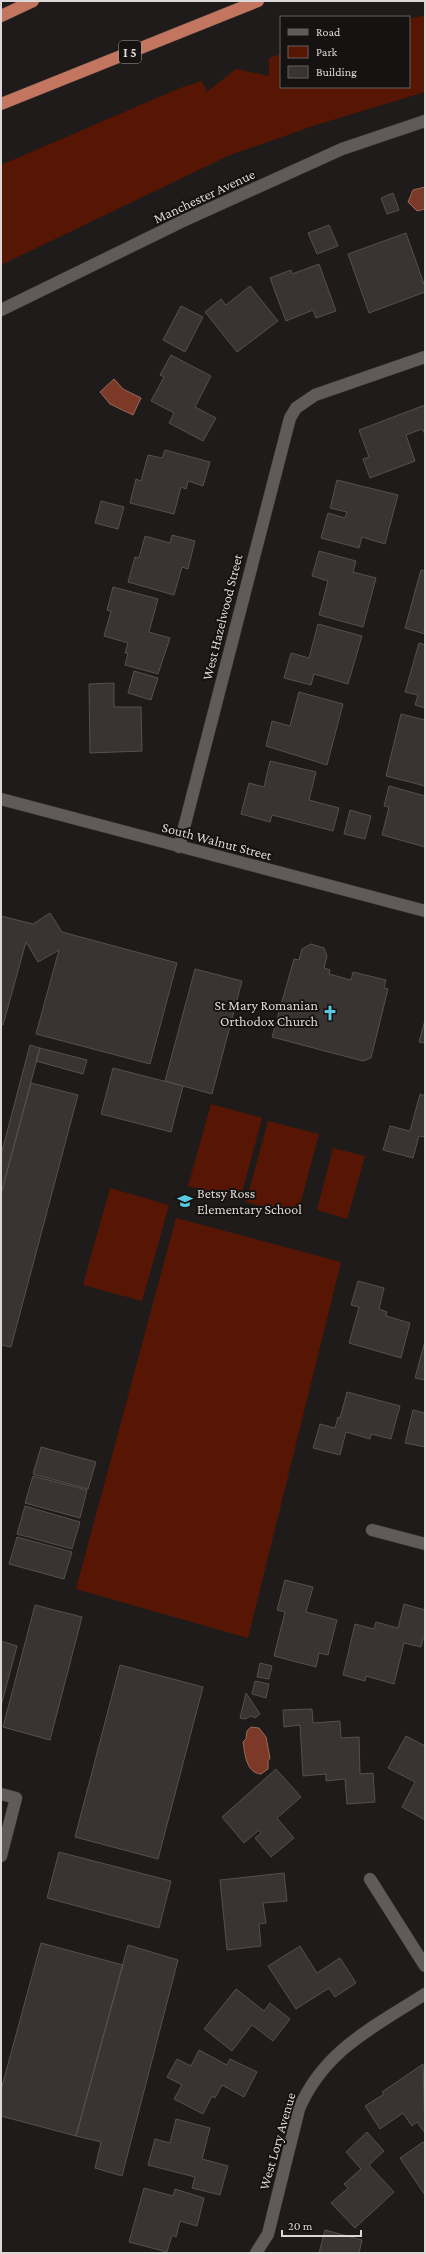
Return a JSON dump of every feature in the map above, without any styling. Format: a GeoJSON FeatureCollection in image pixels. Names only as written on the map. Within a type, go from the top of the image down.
{"type":"FeatureCollection","features":[{"type":"Feature","properties":{"kind":"highway"},"geometry":{"type":"LineString","coordinates":[[1,16],[33,1]]}},
{"type":"Feature","properties":{"kind":"highway","name":"I 5"},"geometry":{"type":"LineString","coordinates":[[1,104],[258,1]]}},
{"type":"Feature","properties":{"kind":"street","name":"Manchester Avenue"},"geometry":{"type":"LineString","coordinates":[[1,310],[185,220],[335,152],[425,121]]}},
{"type":"Feature","properties":{"kind":"street","name":"West Hazelwood Street"},"geometry":{"type":"LineString","coordinates":[[179,847],[285,431],[296,408],[305,400],[315,395],[425,357]]}},
{"type":"Feature","properties":{"kind":"street","name":"South Walnut Street"},"geometry":{"type":"LineString","coordinates":[[1,799],[425,911]]}},
{"type":"Feature","properties":{"kind":"street"},"geometry":{"type":"LineString","coordinates":[[372,1530],[425,1544]]}},
{"type":"Feature","properties":{"kind":"street"},"geometry":{"type":"LineString","coordinates":[[1,1794],[16,1798],[1,1856]]}},
{"type":"Feature","properties":{"kind":"street"},"geometry":{"type":"LineString","coordinates":[[370,1879],[425,1966]]}},
{"type":"Feature","properties":{"kind":"street","name":"West Lory Avenue"},"geometry":{"type":"LineString","coordinates":[[256,2253],[268,2234],[299,2109],[306,2091],[317,2075],[340,2050],[425,1994]]}},
{"type":"Feature","properties":{"kind":"green space"},"geometry":{"type":"Polygon","coordinates":[[[425,15],[425,92],[316,125],[230,155],[1,265],[1,165],[180,88],[202,81],[207,92],[236,69],[269,76],[269,58],[280,54],[280,88],[410,88],[410,19],[425,15]]]}},
{"type":"Feature","properties":{"kind":"green space"},"geometry":{"type":"Polygon","coordinates":[[[211,1104],[262,1118],[240,1200],[188,1186],[211,1104]]]}},
{"type":"Feature","properties":{"kind":"green space"},"geometry":{"type":"Polygon","coordinates":[[[268,1121],[319,1134],[297,1216],[246,1202],[268,1121]]]}},
{"type":"Feature","properties":{"kind":"green space"},"geometry":{"type":"Polygon","coordinates":[[[333,1148],[365,1156],[347,1219],[317,1210],[333,1148]]]}},
{"type":"Feature","properties":{"kind":"green space"},"geometry":{"type":"Polygon","coordinates":[[[110,1188],[169,1205],[142,1301],[83,1285],[110,1188]]]}},
{"type":"Feature","properties":{"kind":"green space"},"geometry":{"type":"Polygon","coordinates":[[[176,1218],[341,1262],[248,1638],[76,1589],[176,1218]]]}},
{"type":"Feature","properties":{"kind":"shaded area"},"geometry":{"type":"Polygon","coordinates":[[[425,187],[425,209],[417,211],[408,202],[413,190],[425,187]]]}},
{"type":"Feature","properties":{"kind":"shaded area"},"geometry":{"type":"Polygon","coordinates":[[[114,379],[123,389],[141,398],[133,415],[110,404],[100,392],[114,379]]]}},
{"type":"Feature","properties":{"kind":"shaded area"},"geometry":{"type":"Polygon","coordinates":[[[251,1727],[259,1728],[266,1737],[270,1758],[268,1761],[268,1769],[261,1774],[252,1770],[247,1762],[243,1742],[246,1739],[247,1731],[251,1727]]]}},
{"type":"Feature","properties":{"kind":"building"},"geometry":{"type":"Polygon","coordinates":[[[393,193],[399,210],[387,214],[381,198],[393,193]]]}},
{"type":"Feature","properties":{"kind":"building"},"geometry":{"type":"Polygon","coordinates":[[[329,225],[338,246],[317,254],[308,233],[329,225]]]}},
{"type":"Feature","properties":{"kind":"building"},"geometry":{"type":"Polygon","coordinates":[[[406,233],[425,287],[425,292],[369,313],[348,254],[406,233]]]}},
{"type":"Feature","properties":{"kind":"building"},"geometry":{"type":"Polygon","coordinates":[[[319,264],[336,311],[316,318],[313,310],[286,321],[270,278],[291,270],[292,274],[319,264]]]}},
{"type":"Feature","properties":{"kind":"building"},"geometry":{"type":"Polygon","coordinates":[[[250,286],[278,321],[237,352],[205,312],[221,299],[226,305],[250,286]]]}},
{"type":"Feature","properties":{"kind":"building"},"geometry":{"type":"Polygon","coordinates":[[[181,306],[203,317],[185,352],[163,340],[181,306]]]}},
{"type":"Feature","properties":{"kind":"building"},"geometry":{"type":"Polygon","coordinates":[[[171,355],[211,376],[195,407],[216,418],[203,441],[169,423],[174,413],[151,401],[164,377],[160,375],[171,355]]]}},
{"type":"Feature","properties":{"kind":"building"},"geometry":{"type":"Polygon","coordinates":[[[425,405],[425,434],[422,429],[406,435],[415,461],[370,478],[363,459],[369,457],[359,430],[425,405]]]}},
{"type":"Feature","properties":{"kind":"building"},"geometry":{"type":"Polygon","coordinates":[[[165,450],[210,462],[203,486],[188,481],[186,489],[181,487],[174,514],[130,503],[136,479],[141,481],[148,455],[162,458],[165,450]]]}},
{"type":"Feature","properties":{"kind":"building"},"geometry":{"type":"Polygon","coordinates":[[[337,480],[398,495],[385,544],[362,537],[359,548],[321,538],[328,513],[345,518],[347,512],[330,508],[337,480]]]}},
{"type":"Feature","properties":{"kind":"building"},"geometry":{"type":"Polygon","coordinates":[[[101,501],[124,507],[118,529],[95,523],[101,501]]]}},
{"type":"Feature","properties":{"kind":"building"},"geometry":{"type":"Polygon","coordinates":[[[172,535],[195,541],[188,569],[182,567],[174,595],[128,582],[135,557],[139,558],[145,536],[170,543],[172,535]]]}},
{"type":"Feature","properties":{"kind":"building"},"geometry":{"type":"Polygon","coordinates":[[[319,551],[356,561],[353,572],[376,578],[363,627],[319,615],[328,581],[312,576],[319,551]]]}},
{"type":"Feature","properties":{"kind":"building"},"geometry":{"type":"Polygon","coordinates":[[[421,570],[425,571],[425,634],[405,628],[421,570]]]}},
{"type":"Feature","properties":{"kind":"building"},"geometry":{"type":"Polygon","coordinates":[[[113,587],[158,599],[149,632],[170,638],[158,674],[125,665],[128,653],[125,653],[128,643],[104,636],[111,611],[107,610],[113,587]]]}},
{"type":"Feature","properties":{"kind":"building"},"geometry":{"type":"Polygon","coordinates":[[[318,624],[362,636],[348,684],[314,674],[311,685],[284,678],[291,653],[309,658],[318,624]]]}},
{"type":"Feature","properties":{"kind":"building"},"geometry":{"type":"Polygon","coordinates":[[[419,643],[425,645],[425,708],[415,705],[418,695],[405,692],[419,643]]]}},
{"type":"Feature","properties":{"kind":"building"},"geometry":{"type":"Polygon","coordinates":[[[134,671],[158,678],[151,700],[128,693],[134,671]]]}},
{"type":"Feature","properties":{"kind":"building"},"geometry":{"type":"Polygon","coordinates":[[[114,683],[114,707],[141,707],[142,751],[90,753],[89,684],[114,683]]]}},
{"type":"Feature","properties":{"kind":"building"},"geometry":{"type":"Polygon","coordinates":[[[299,692],[343,704],[327,765],[266,746],[272,721],[290,726],[299,692]]]}},
{"type":"Feature","properties":{"kind":"building"},"geometry":{"type":"Polygon","coordinates":[[[401,714],[425,720],[425,786],[386,776],[401,714]]]}},
{"type":"Feature","properties":{"kind":"building"},"geometry":{"type":"Polygon","coordinates":[[[270,761],[316,772],[309,800],[339,808],[333,831],[272,815],[270,822],[241,814],[249,783],[264,787],[270,761]]]}},
{"type":"Feature","properties":{"kind":"building"},"geometry":{"type":"Polygon","coordinates":[[[389,786],[425,796],[425,847],[382,835],[389,807],[384,806],[389,786]]]}},
{"type":"Feature","properties":{"kind":"building"},"geometry":{"type":"Polygon","coordinates":[[[350,810],[371,816],[365,839],[344,834],[350,810]]]}},
{"type":"Feature","properties":{"kind":"building"},"geometry":{"type":"Polygon","coordinates":[[[50,913],[62,932],[177,963],[150,1064],[36,1034],[59,950],[38,962],[26,942],[3,1025],[1,1025],[1,916],[33,924],[50,913]]]}},
{"type":"Feature","properties":{"kind":"building","name":"St Mary Romanian Orthodox Church"},"geometry":{"type":"Polygon","coordinates":[[[311,944],[324,948],[327,956],[324,968],[330,970],[329,974],[351,980],[353,972],[386,980],[384,988],[388,989],[371,1058],[363,1061],[272,1037],[294,959],[299,960],[302,949],[311,944]]]}},
{"type":"Feature","properties":{"kind":"building"},"geometry":{"type":"Polygon","coordinates":[[[195,969],[242,981],[212,1094],[165,1081],[195,969]]]}},
{"type":"Feature","properties":{"kind":"building"},"geometry":{"type":"Polygon","coordinates":[[[425,1020],[425,1043],[419,1042],[425,1020]]]}},
{"type":"Feature","properties":{"kind":"building"},"geometry":{"type":"Polygon","coordinates":[[[30,1045],[40,1048],[1,1194],[1,1155],[30,1045]]]}},
{"type":"Feature","properties":{"kind":"building"},"geometry":{"type":"Polygon","coordinates":[[[40,1048],[87,1060],[83,1074],[36,1061],[40,1048]]]}},
{"type":"Feature","properties":{"kind":"building"},"geometry":{"type":"Polygon","coordinates":[[[113,1068],[183,1086],[171,1132],[101,1114],[113,1068]]]}},
{"type":"Feature","properties":{"kind":"building"},"geometry":{"type":"Polygon","coordinates":[[[31,1083],[78,1095],[11,1347],[1,1345],[1,1194],[31,1083]]]}},
{"type":"Feature","properties":{"kind":"building"},"geometry":{"type":"Polygon","coordinates":[[[420,1094],[425,1096],[425,1137],[419,1136],[413,1158],[383,1150],[390,1126],[410,1131],[420,1094]]]}},
{"type":"Feature","properties":{"kind":"building"},"geometry":{"type":"Polygon","coordinates":[[[358,1281],[384,1288],[379,1309],[387,1312],[386,1316],[410,1323],[401,1358],[349,1343],[359,1307],[351,1305],[358,1281]]]}},
{"type":"Feature","properties":{"kind":"building"},"geometry":{"type":"Polygon","coordinates":[[[425,1341],[425,1380],[415,1378],[425,1341]]]}},
{"type":"Feature","properties":{"kind":"building"},"geometry":{"type":"Polygon","coordinates":[[[347,1392],[400,1406],[391,1439],[371,1434],[370,1439],[346,1432],[340,1455],[313,1448],[320,1424],[335,1428],[338,1417],[340,1418],[347,1392]]]}},
{"type":"Feature","properties":{"kind":"building"},"geometry":{"type":"Polygon","coordinates":[[[413,1410],[425,1413],[425,1447],[405,1443],[413,1410]]]}},
{"type":"Feature","properties":{"kind":"building"},"geometry":{"type":"Polygon","coordinates":[[[41,1447],[96,1462],[88,1489],[33,1474],[41,1447]]]}},
{"type":"Feature","properties":{"kind":"building"},"geometry":{"type":"Polygon","coordinates":[[[33,1476],[87,1490],[80,1518],[25,1503],[33,1476]]]}},
{"type":"Feature","properties":{"kind":"building"},"geometry":{"type":"Polygon","coordinates":[[[25,1506],[80,1522],[72,1549],[17,1534],[25,1506]]]}},
{"type":"Feature","properties":{"kind":"building"},"geometry":{"type":"Polygon","coordinates":[[[17,1537],[72,1552],[64,1579],[9,1564],[17,1537]]]}},
{"type":"Feature","properties":{"kind":"building"},"geometry":{"type":"Polygon","coordinates":[[[285,1580],[313,1587],[306,1612],[337,1620],[328,1655],[319,1653],[316,1667],[274,1656],[285,1612],[277,1610],[285,1580]]]}},
{"type":"Feature","properties":{"kind":"building"},"geometry":{"type":"Polygon","coordinates":[[[404,1604],[425,1610],[425,1639],[423,1638],[421,1647],[404,1643],[394,1684],[366,1676],[365,1681],[343,1675],[355,1624],[374,1629],[376,1622],[398,1628],[404,1604]]]}},
{"type":"Feature","properties":{"kind":"building"},"geometry":{"type":"Polygon","coordinates":[[[35,1605],[82,1617],[50,1740],[3,1727],[35,1605]]]}},
{"type":"Feature","properties":{"kind":"building"},"geometry":{"type":"Polygon","coordinates":[[[1,1641],[17,1646],[1,1706],[1,1641]]]}},
{"type":"Feature","properties":{"kind":"building"},"geometry":{"type":"Polygon","coordinates":[[[260,1663],[272,1666],[269,1679],[257,1677],[260,1663]]]}},
{"type":"Feature","properties":{"kind":"building"},"geometry":{"type":"Polygon","coordinates":[[[120,1665],[203,1687],[158,1859],[75,1837],[120,1665]]]}},
{"type":"Feature","properties":{"kind":"building"},"geometry":{"type":"Polygon","coordinates":[[[255,1681],[269,1684],[266,1698],[252,1694],[255,1681]]]}},
{"type":"Feature","properties":{"kind":"building"},"geometry":{"type":"Polygon","coordinates":[[[246,1693],[260,1714],[255,1718],[251,1716],[245,1719],[240,1718],[246,1693]]]}},
{"type":"Feature","properties":{"kind":"building"},"geometry":{"type":"Polygon","coordinates":[[[312,1709],[313,1723],[340,1721],[341,1738],[359,1737],[360,1774],[373,1773],[375,1802],[347,1804],[345,1779],[326,1781],[326,1774],[303,1776],[300,1725],[284,1727],[283,1710],[312,1709]]]}},
{"type":"Feature","properties":{"kind":"building"},"geometry":{"type":"Polygon","coordinates":[[[406,1736],[425,1746],[425,1820],[402,1807],[415,1782],[388,1768],[406,1736]]]}},
{"type":"Feature","properties":{"kind":"building"},"geometry":{"type":"Polygon","coordinates":[[[276,1769],[301,1797],[277,1818],[294,1838],[271,1857],[255,1838],[261,1833],[259,1830],[244,1843],[222,1817],[276,1769]]]}},
{"type":"Feature","properties":{"kind":"building"},"geometry":{"type":"Polygon","coordinates":[[[59,1852],[171,1881],[159,1928],[47,1898],[59,1852]]]}},
{"type":"Feature","properties":{"kind":"building"},"geometry":{"type":"Polygon","coordinates":[[[284,1873],[287,1901],[263,1903],[266,1923],[259,1924],[261,1946],[227,1950],[220,1880],[284,1873]]]}},
{"type":"Feature","properties":{"kind":"building"},"geometry":{"type":"Polygon","coordinates":[[[41,1943],[123,1965],[76,2136],[1,2116],[1,2090],[41,1943]]]}},
{"type":"Feature","properties":{"kind":"building"},"geometry":{"type":"Polygon","coordinates":[[[128,1945],[178,1960],[122,2176],[95,2168],[101,2142],[76,2136],[128,1945]]]}},
{"type":"Feature","properties":{"kind":"building"},"geometry":{"type":"Polygon","coordinates":[[[300,1946],[317,1973],[340,1958],[356,1983],[335,1997],[329,1988],[296,2009],[268,1966],[300,1946]]]}},
{"type":"Feature","properties":{"kind":"building"},"geometry":{"type":"Polygon","coordinates":[[[236,1989],[264,2011],[270,2003],[290,2019],[273,2041],[252,2025],[232,2051],[204,2029],[236,1989]]]}},
{"type":"Feature","properties":{"kind":"building"},"geometry":{"type":"Polygon","coordinates":[[[199,2050],[227,2065],[230,2059],[257,2072],[244,2097],[222,2085],[215,2098],[212,2096],[203,2114],[174,2099],[182,2085],[167,2077],[177,2059],[191,2066],[199,2050]]]}},
{"type":"Feature","properties":{"kind":"building"},"geometry":{"type":"Polygon","coordinates":[[[423,2064],[425,2133],[417,2122],[412,2126],[403,2113],[380,2129],[365,2106],[384,2094],[382,2092],[423,2064]]]}},
{"type":"Feature","properties":{"kind":"building"},"geometry":{"type":"Polygon","coordinates":[[[176,2119],[210,2128],[202,2159],[228,2166],[220,2195],[192,2188],[195,2177],[148,2165],[155,2139],[170,2143],[176,2119]]]}},
{"type":"Feature","properties":{"kind":"building"},"geometry":{"type":"Polygon","coordinates":[[[367,2132],[384,2151],[369,2165],[394,2192],[355,2228],[331,2203],[348,2188],[344,2184],[361,2169],[346,2152],[367,2132]]]}},
{"type":"Feature","properties":{"kind":"building"},"geometry":{"type":"Polygon","coordinates":[[[423,2142],[425,2144],[425,2195],[400,2158],[423,2142]]]}},
{"type":"Feature","properties":{"kind":"building"},"geometry":{"type":"Polygon","coordinates":[[[144,2188],[173,2196],[175,2189],[204,2198],[197,2226],[180,2221],[176,2237],[172,2235],[167,2252],[129,2242],[144,2188]]]}},
{"type":"Feature","properties":{"kind":"building"},"geometry":{"type":"Polygon","coordinates":[[[325,2230],[362,2240],[359,2253],[319,2253],[325,2230]]]}},
{"type":"Feature","properties":{"kind":"place","name":"St Mary Romanian Orthodox Church"},"geometry":{"type":"Point","coordinates":[330,1013]}},
{"type":"Feature","properties":{"kind":"place","name":"Betsy Ross Elementary School"},"geometry":{"type":"Point","coordinates":[185,1201]}}]}
